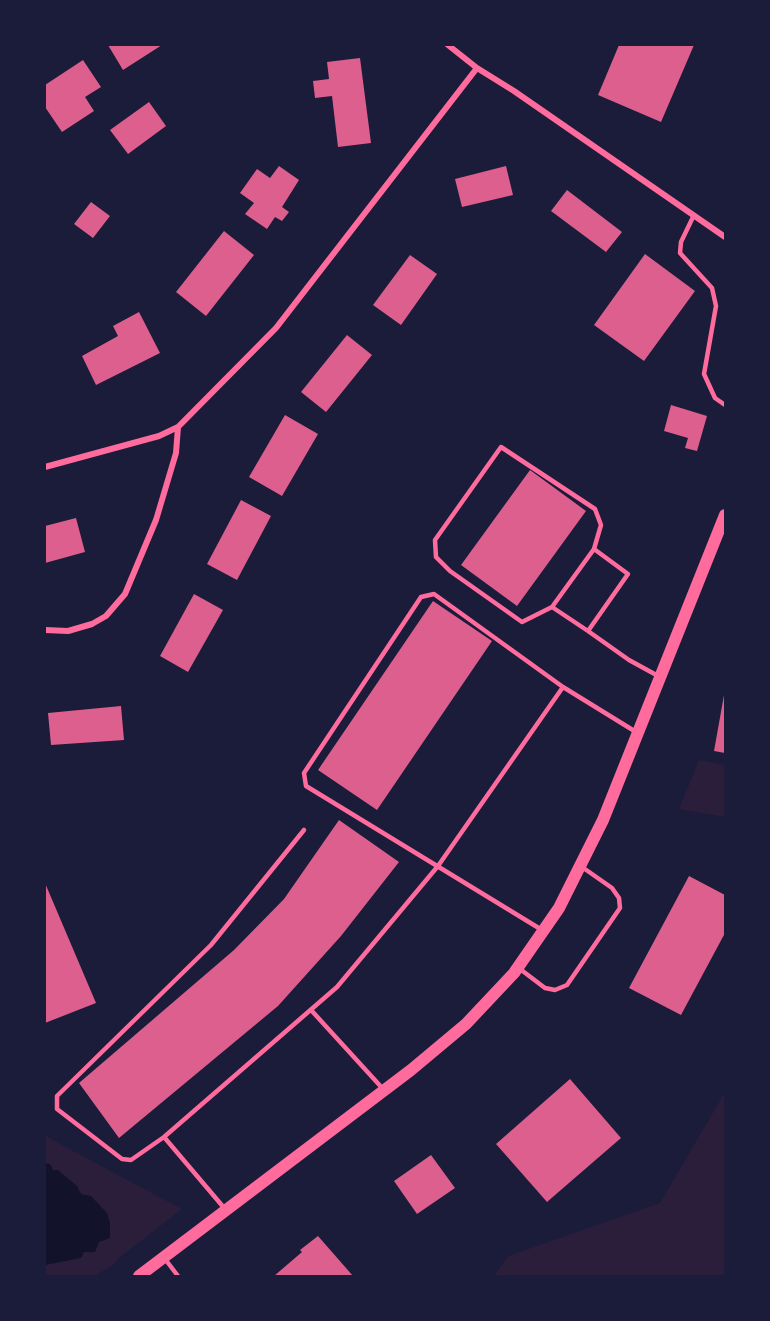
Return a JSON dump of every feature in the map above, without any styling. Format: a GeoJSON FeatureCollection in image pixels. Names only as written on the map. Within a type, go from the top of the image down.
{"type":"FeatureCollection","features":[{"type":"Feature","properties":{"kind":"main road"},"geometry":{"type":"LineString","coordinates":[[139,1276],[411,1070],[466,1024],[518,967],[544,931],[581,866],[725,514]]}},
{"type":"Feature","properties":{"kind":"street"},"geometry":{"type":"LineString","coordinates":[[448,45],[477,68],[725,237]]}},
{"type":"Feature","properties":{"kind":"street"},"geometry":{"type":"LineString","coordinates":[[45,467],[159,436],[178,427],[276,328],[477,68]]}},
{"type":"Feature","properties":{"kind":"street"},"geometry":{"type":"LineString","coordinates":[[45,630],[68,631],[93,624],[106,616],[125,594],[156,520],[176,453],[178,427]]}},
{"type":"Feature","properties":{"kind":"lane"},"geometry":{"type":"LineString","coordinates":[[694,215],[681,242],[680,253],[712,288],[716,306],[704,374],[715,398],[725,405]]}},
{"type":"Feature","properties":{"kind":"lane"},"geometry":{"type":"LineString","coordinates":[[501,447],[595,509],[601,525],[594,549],[552,607],[522,622],[450,571],[436,558],[435,540],[501,447]]}},
{"type":"Feature","properties":{"kind":"lane"},"geometry":{"type":"LineString","coordinates":[[588,632],[628,574],[594,549]]}},
{"type":"Feature","properties":{"kind":"lane"},"geometry":{"type":"LineString","coordinates":[[544,931],[306,786],[304,773],[421,597],[434,594],[563,687],[637,733]]}},
{"type":"Feature","properties":{"kind":"lane"},"geometry":{"type":"LineString","coordinates":[[552,607],[660,676]]}},
{"type":"Feature","properties":{"kind":"lane"},"geometry":{"type":"LineString","coordinates":[[303,830],[211,945],[57,1096],[57,1109],[122,1159],[131,1160],[164,1137],[337,987],[438,866],[563,687]]}},
{"type":"Feature","properties":{"kind":"lane"},"geometry":{"type":"LineString","coordinates":[[518,967],[545,988],[555,990],[567,985],[620,908],[619,897],[612,888],[581,866]]}},
{"type":"Feature","properties":{"kind":"lane"},"geometry":{"type":"LineString","coordinates":[[311,1010],[384,1090]]}},
{"type":"Feature","properties":{"kind":"lane"},"geometry":{"type":"LineString","coordinates":[[164,1137],[225,1209]]}},
{"type":"Feature","properties":{"kind":"lane"},"geometry":{"type":"LineString","coordinates":[[163,1257],[178,1276]]}},
{"type":"Feature","properties":{"kind":"shaded area"},"geometry":{"type":"Polygon","coordinates":[[[699,760],[725,765],[725,817],[679,809],[699,760]]]}},
{"type":"Feature","properties":{"kind":"shaded area"},"geometry":{"type":"Polygon","coordinates":[[[725,1092],[725,1276],[494,1276],[508,1256],[660,1203],[725,1092]]]}},
{"type":"Feature","properties":{"kind":"shaded area"},"geometry":{"type":"Polygon","coordinates":[[[45,1135],[182,1209],[114,1264],[95,1276],[45,1276],[45,1135]]]}},
{"type":"Feature","properties":{"kind":"shaded area"},"geometry":{"type":"Polygon","coordinates":[[[45,1163],[50,1164],[53,1170],[58,1170],[77,1186],[81,1194],[91,1196],[107,1213],[110,1238],[99,1242],[95,1252],[84,1252],[81,1258],[45,1265],[45,1163]]]}},
{"type":"Feature","properties":{"kind":"building"},"geometry":{"type":"Polygon","coordinates":[[[108,45],[162,45],[123,70],[108,45]]]}},
{"type":"Feature","properties":{"kind":"building"},"geometry":{"type":"Polygon","coordinates":[[[619,45],[694,45],[661,122],[598,95],[619,45]]]}},
{"type":"Feature","properties":{"kind":"building"},"geometry":{"type":"Polygon","coordinates":[[[360,58],[371,143],[338,147],[332,96],[315,98],[313,81],[329,79],[327,62],[360,58]]]}},
{"type":"Feature","properties":{"kind":"building"},"geometry":{"type":"Polygon","coordinates":[[[83,60],[101,87],[85,97],[94,111],[62,132],[45,107],[45,85],[83,60]]]}},
{"type":"Feature","properties":{"kind":"building"},"geometry":{"type":"Polygon","coordinates":[[[149,102],[166,126],[128,154],[110,130],[149,102]]]}},
{"type":"Feature","properties":{"kind":"building"},"geometry":{"type":"Polygon","coordinates":[[[279,166],[299,180],[282,207],[289,212],[282,221],[275,217],[267,229],[245,214],[254,203],[240,193],[257,169],[270,178],[279,166]]]}},
{"type":"Feature","properties":{"kind":"building"},"geometry":{"type":"Polygon","coordinates":[[[506,166],[513,195],[462,207],[455,179],[506,166]]]}},
{"type":"Feature","properties":{"kind":"building"},"geometry":{"type":"Polygon","coordinates":[[[567,190],[622,232],[606,252],[551,211],[567,190]]]}},
{"type":"Feature","properties":{"kind":"building"},"geometry":{"type":"Polygon","coordinates":[[[91,202],[110,216],[93,238],[74,224],[91,202]]]}},
{"type":"Feature","properties":{"kind":"building"},"geometry":{"type":"Polygon","coordinates":[[[224,231],[254,255],[206,316],[176,292],[224,231]]]}},
{"type":"Feature","properties":{"kind":"building"},"geometry":{"type":"Polygon","coordinates":[[[645,254],[695,291],[644,361],[594,325],[645,254]]]}},
{"type":"Feature","properties":{"kind":"building"},"geometry":{"type":"Polygon","coordinates":[[[410,255],[437,274],[401,325],[373,305],[410,255]]]}},
{"type":"Feature","properties":{"kind":"building"},"geometry":{"type":"Polygon","coordinates":[[[139,312],[160,353],[96,385],[82,356],[118,336],[113,326],[139,312]]]}},
{"type":"Feature","properties":{"kind":"building"},"geometry":{"type":"Polygon","coordinates":[[[347,335],[372,355],[326,412],[301,392],[347,335]]]}},
{"type":"Feature","properties":{"kind":"building"},"geometry":{"type":"Polygon","coordinates":[[[671,405],[707,416],[697,451],[685,448],[688,438],[664,431],[671,405]]]}},
{"type":"Feature","properties":{"kind":"building"},"geometry":{"type":"Polygon","coordinates":[[[285,415],[318,434],[282,496],[249,477],[285,415]]]}},
{"type":"Feature","properties":{"kind":"building"},"geometry":{"type":"Polygon","coordinates":[[[530,470],[586,511],[517,606],[461,565],[530,470]]]}},
{"type":"Feature","properties":{"kind":"building"},"geometry":{"type":"Polygon","coordinates":[[[241,500],[271,516],[237,580],[207,564],[241,500]]]}},
{"type":"Feature","properties":{"kind":"building"},"geometry":{"type":"Polygon","coordinates":[[[76,518],[85,552],[45,563],[45,526],[76,518]]]}},
{"type":"Feature","properties":{"kind":"building"},"geometry":{"type":"Polygon","coordinates":[[[194,594],[223,610],[188,672],[160,656],[194,594]]]}},
{"type":"Feature","properties":{"kind":"building"},"geometry":{"type":"Polygon","coordinates":[[[433,601],[492,641],[377,810],[318,770],[433,601]]]}},
{"type":"Feature","properties":{"kind":"building"},"geometry":{"type":"Polygon","coordinates":[[[725,695],[725,753],[714,751],[725,695]]]}},
{"type":"Feature","properties":{"kind":"building"},"geometry":{"type":"Polygon","coordinates":[[[121,706],[124,740],[51,745],[48,713],[121,706]]]}},
{"type":"Feature","properties":{"kind":"building"},"geometry":{"type":"Polygon","coordinates":[[[339,820],[399,862],[341,936],[278,1006],[119,1138],[79,1083],[234,950],[284,899],[339,820]]]}},
{"type":"Feature","properties":{"kind":"building"},"geometry":{"type":"Polygon","coordinates":[[[689,876],[725,895],[725,933],[681,1015],[629,988],[689,876]]]}},
{"type":"Feature","properties":{"kind":"building"},"geometry":{"type":"Polygon","coordinates":[[[45,883],[96,1003],[45,1023],[45,883]]]}},
{"type":"Feature","properties":{"kind":"building"},"geometry":{"type":"Polygon","coordinates":[[[570,1079],[621,1138],[547,1202],[496,1144],[570,1079]]]}},
{"type":"Feature","properties":{"kind":"building"},"geometry":{"type":"Polygon","coordinates":[[[431,1155],[455,1188],[417,1214],[394,1181],[431,1155]]]}},
{"type":"Feature","properties":{"kind":"building"},"geometry":{"type":"Polygon","coordinates":[[[318,1236],[353,1276],[274,1276],[302,1252],[300,1250],[318,1236]]]}}]}
